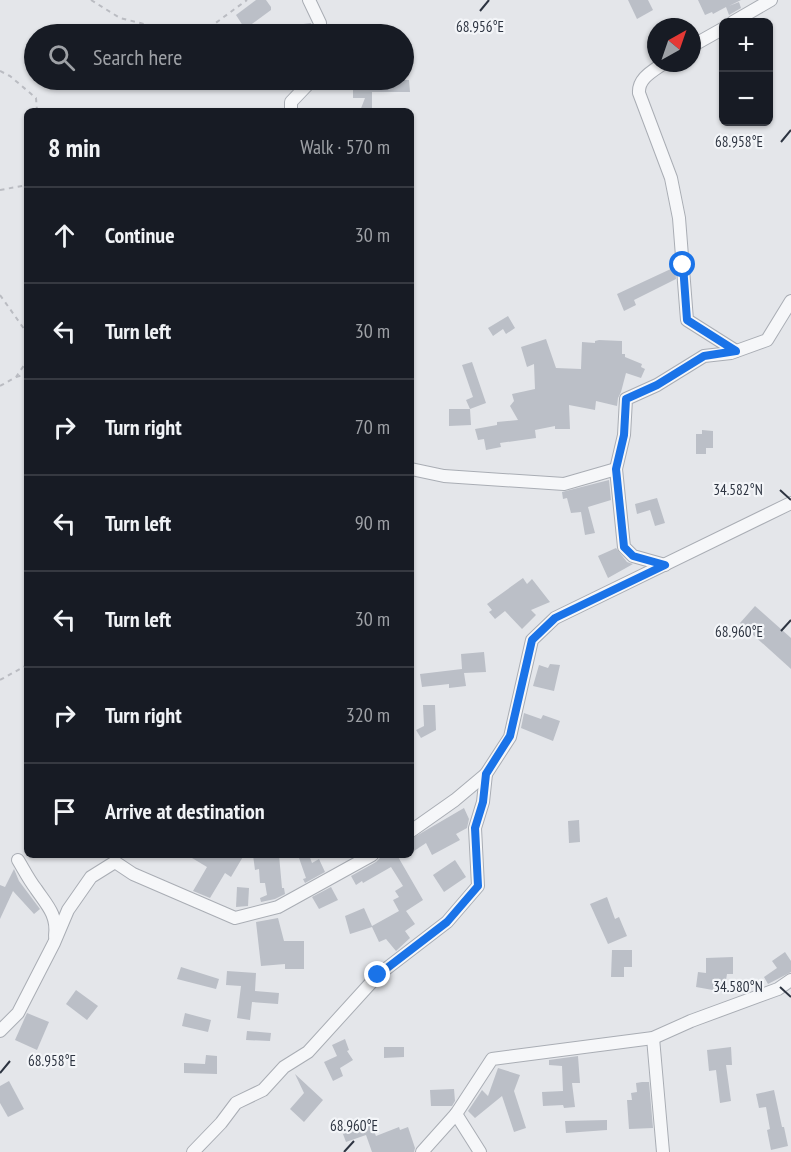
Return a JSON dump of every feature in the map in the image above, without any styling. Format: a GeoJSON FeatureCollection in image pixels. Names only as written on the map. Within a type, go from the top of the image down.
{"type":"FeatureCollection","features":[{"type":"Feature","properties":{"kind":"street"},"geometry":{"type":"LineString","coordinates":[[309,0],[320,24]]}},
{"type":"Feature","properties":{"kind":"street"},"geometry":{"type":"LineString","coordinates":[[740,18],[771,0]]}},
{"type":"Feature","properties":{"kind":"street"},"geometry":{"type":"LineString","coordinates":[[701,41],[719,30]]}},
{"type":"Feature","properties":{"kind":"street"},"geometry":{"type":"LineString","coordinates":[[652,72],[638,85],[639,93],[671,178],[679,218],[687,320],[736,351]]}},
{"type":"Feature","properties":{"kind":"street"},"geometry":{"type":"LineString","coordinates":[[291,108],[291,102],[302,90]]}},
{"type":"Feature","properties":{"kind":"street"},"geometry":{"type":"LineString","coordinates":[[665,565],[633,556],[624,547],[616,469],[624,435],[626,399],[657,385],[704,356],[736,351],[766,340],[791,301]]}},
{"type":"Feature","properties":{"kind":"street"},"geometry":{"type":"LineString","coordinates":[[414,470],[444,476],[564,484],[616,469]]}},
{"type":"Feature","properties":{"kind":"street"},"geometry":{"type":"LineString","coordinates":[[414,829],[455,800],[486,774],[510,736],[532,640],[555,618],[791,503]]}},
{"type":"Feature","properties":{"kind":"street"},"geometry":{"type":"LineString","coordinates":[[193,1152],[221,1123],[236,1103],[263,1090],[284,1067],[308,1052],[378,975],[447,922],[478,886],[475,828],[483,802],[486,774]]}},
{"type":"Feature","properties":{"kind":"street"},"geometry":{"type":"LineString","coordinates":[[0,1031],[18,1013],[54,943],[68,910],[91,877],[115,862],[133,874],[235,918],[278,907],[367,858]]}},
{"type":"Feature","properties":{"kind":"street"},"geometry":{"type":"LineString","coordinates":[[18,860],[51,910],[56,927],[54,943]]}},
{"type":"Feature","properties":{"kind":"street"},"geometry":{"type":"LineString","coordinates":[[422,1152],[456,1114],[492,1059],[653,1038],[691,1021],[778,989],[791,980]]}},
{"type":"Feature","properties":{"kind":"street"},"geometry":{"type":"LineString","coordinates":[[653,1038],[663,1152]]}},
{"type":"Feature","properties":{"kind":"street"},"geometry":{"type":"LineString","coordinates":[[456,1114],[480,1152]]}},
{"type":"Feature","properties":{"kind":"path"},"geometry":{"type":"LineString","coordinates":[[91,0],[120,18],[144,24]]}},
{"type":"Feature","properties":{"kind":"path"},"geometry":{"type":"LineString","coordinates":[[214,24],[247,0]]}},
{"type":"Feature","properties":{"kind":"path"},"geometry":{"type":"LineString","coordinates":[[0,71],[24,88]]}},
{"type":"Feature","properties":{"kind":"path"},"geometry":{"type":"LineString","coordinates":[[27,90],[36,98],[37,108]]}},
{"type":"Feature","properties":{"kind":"path"},"geometry":{"type":"LineString","coordinates":[[0,190],[24,186]]}},
{"type":"Feature","properties":{"kind":"path"},"geometry":{"type":"LineString","coordinates":[[0,295],[24,329]]}},
{"type":"Feature","properties":{"kind":"path"},"geometry":{"type":"LineString","coordinates":[[16,377],[24,365]]}},
{"type":"Feature","properties":{"kind":"path"},"geometry":{"type":"LineString","coordinates":[[0,386],[24,375]]}},
{"type":"Feature","properties":{"kind":"path"},"geometry":{"type":"LineString","coordinates":[[0,680],[24,667]]}},
{"type":"Feature","properties":{"kind":"building"},"geometry":{"type":"Polygon","coordinates":[[[256,0],[266,0],[271,7],[271,10],[252,24],[242,24],[236,15],[256,0]]]}},
{"type":"Feature","properties":{"kind":"building"},"geometry":{"type":"Polygon","coordinates":[[[628,0],[648,0],[653,10],[637,19],[628,0]]]}},
{"type":"Feature","properties":{"kind":"building"},"geometry":{"type":"Polygon","coordinates":[[[698,0],[741,0],[729,6],[739,2],[741,8],[729,15],[726,7],[713,14],[712,12],[705,15],[698,0]]]}},
{"type":"Feature","properties":{"kind":"building"},"geometry":{"type":"Polygon","coordinates":[[[353,90],[410,90],[410,92],[372,92],[372,108],[361,108],[365,98],[353,98],[353,90]]]}},
{"type":"Feature","properties":{"kind":"building"},"geometry":{"type":"Polygon","coordinates":[[[675,267],[676,279],[634,300],[636,305],[624,311],[617,294],[675,267]]]}},
{"type":"Feature","properties":{"kind":"building"},"geometry":{"type":"Polygon","coordinates":[[[508,316],[515,328],[506,334],[503,329],[493,336],[488,328],[508,316]]]}},
{"type":"Feature","properties":{"kind":"building"},"geometry":{"type":"Polygon","coordinates":[[[546,339],[556,368],[581,369],[582,342],[595,343],[599,340],[622,341],[622,354],[642,364],[641,367],[645,369],[641,378],[626,373],[617,406],[596,401],[595,410],[569,405],[570,429],[555,429],[555,426],[535,430],[536,438],[500,443],[501,447],[486,450],[484,439],[478,440],[475,429],[497,425],[497,422],[518,420],[510,406],[514,401],[512,394],[535,389],[534,364],[527,367],[521,347],[546,339]]]}},
{"type":"Feature","properties":{"kind":"building"},"geometry":{"type":"Polygon","coordinates":[[[472,362],[486,403],[470,409],[466,400],[473,397],[462,365],[472,362]]]}},
{"type":"Feature","properties":{"kind":"building"},"geometry":{"type":"Polygon","coordinates":[[[449,409],[470,409],[471,425],[449,426],[449,409]]]}},
{"type":"Feature","properties":{"kind":"building"},"geometry":{"type":"Polygon","coordinates":[[[702,430],[713,431],[713,448],[706,448],[706,454],[696,454],[696,434],[702,434],[702,430]]]}},
{"type":"Feature","properties":{"kind":"building"},"geometry":{"type":"Polygon","coordinates":[[[609,480],[611,500],[588,507],[595,533],[585,535],[581,512],[571,513],[567,498],[563,499],[562,492],[609,480]]]}},
{"type":"Feature","properties":{"kind":"building"},"geometry":{"type":"Polygon","coordinates":[[[657,498],[665,523],[655,526],[650,510],[637,514],[635,504],[657,498]]]}},
{"type":"Feature","properties":{"kind":"building"},"geometry":{"type":"Polygon","coordinates":[[[616,548],[627,562],[633,564],[608,578],[598,556],[616,548]]]}},
{"type":"Feature","properties":{"kind":"building"},"geometry":{"type":"Polygon","coordinates":[[[523,578],[527,584],[532,579],[550,602],[531,610],[536,615],[522,629],[505,611],[495,619],[489,612],[492,610],[487,604],[523,578]]]}},
{"type":"Feature","properties":{"kind":"building"},"geometry":{"type":"Polygon","coordinates":[[[755,606],[791,638],[791,669],[740,623],[755,606]]]}},
{"type":"Feature","properties":{"kind":"building"},"geometry":{"type":"Polygon","coordinates":[[[484,652],[486,672],[464,673],[466,686],[449,688],[449,684],[422,687],[420,674],[462,669],[461,654],[484,652]]]}},
{"type":"Feature","properties":{"kind":"building"},"geometry":{"type":"Polygon","coordinates":[[[550,664],[560,665],[554,691],[533,686],[539,665],[548,668],[550,664]]]}},
{"type":"Feature","properties":{"kind":"building"},"geometry":{"type":"Polygon","coordinates":[[[423,705],[435,705],[436,730],[421,738],[416,730],[424,726],[423,705]]]}},
{"type":"Feature","properties":{"kind":"building"},"geometry":{"type":"Polygon","coordinates":[[[524,713],[541,719],[543,715],[560,721],[553,741],[521,728],[524,713]]]}},
{"type":"Feature","properties":{"kind":"building"},"geometry":{"type":"Polygon","coordinates":[[[464,808],[469,819],[467,828],[456,834],[460,840],[432,855],[426,843],[414,851],[414,837],[464,808]]]}},
{"type":"Feature","properties":{"kind":"building"},"geometry":{"type":"Polygon","coordinates":[[[579,820],[580,842],[569,843],[568,821],[579,820]]]}},
{"type":"Feature","properties":{"kind":"building"},"geometry":{"type":"Polygon","coordinates":[[[192,858],[242,858],[231,877],[225,873],[210,898],[193,891],[207,867],[192,858]]]}},
{"type":"Feature","properties":{"kind":"building"},"geometry":{"type":"Polygon","coordinates":[[[253,858],[279,858],[282,888],[285,894],[261,902],[260,898],[267,895],[265,883],[260,883],[259,869],[255,870],[253,858]]]}},
{"type":"Feature","properties":{"kind":"building"},"geometry":{"type":"Polygon","coordinates":[[[299,858],[310,858],[312,863],[319,859],[325,872],[305,883],[303,879],[306,878],[299,858]]]}},
{"type":"Feature","properties":{"kind":"building"},"geometry":{"type":"Polygon","coordinates":[[[380,858],[399,858],[423,900],[406,911],[415,924],[405,931],[410,938],[396,951],[386,939],[379,942],[372,927],[350,934],[345,916],[364,908],[372,926],[399,911],[393,900],[399,897],[395,891],[403,886],[391,867],[356,885],[351,876],[380,858]]]}},
{"type":"Feature","properties":{"kind":"building"},"geometry":{"type":"Polygon","coordinates":[[[455,860],[466,877],[444,892],[433,875],[455,860]]]}},
{"type":"Feature","properties":{"kind":"building"},"geometry":{"type":"Polygon","coordinates":[[[14,869],[19,881],[40,909],[34,914],[13,891],[0,919],[0,885],[5,887],[14,869]]]}},
{"type":"Feature","properties":{"kind":"building"},"geometry":{"type":"Polygon","coordinates":[[[237,887],[249,888],[248,906],[236,907],[237,887]]]}},
{"type":"Feature","properties":{"kind":"building"},"geometry":{"type":"Polygon","coordinates":[[[331,887],[338,900],[319,909],[312,897],[331,887]]]}},
{"type":"Feature","properties":{"kind":"building"},"geometry":{"type":"Polygon","coordinates":[[[607,897],[615,919],[619,917],[627,936],[608,944],[590,904],[607,897]]]}},
{"type":"Feature","properties":{"kind":"building"},"geometry":{"type":"Polygon","coordinates":[[[278,918],[284,941],[304,941],[304,969],[285,969],[285,964],[261,966],[256,922],[278,918]]]}},
{"type":"Feature","properties":{"kind":"building"},"geometry":{"type":"Polygon","coordinates":[[[612,950],[632,950],[632,967],[624,967],[624,977],[611,977],[612,950]]]}},
{"type":"Feature","properties":{"kind":"building"},"geometry":{"type":"Polygon","coordinates":[[[785,952],[791,961],[791,972],[768,984],[764,977],[777,968],[772,961],[785,952]]]}},
{"type":"Feature","properties":{"kind":"building"},"geometry":{"type":"Polygon","coordinates":[[[733,957],[733,974],[727,974],[724,992],[696,987],[698,972],[706,973],[706,958],[733,957]]]}},
{"type":"Feature","properties":{"kind":"building"},"geometry":{"type":"Polygon","coordinates":[[[181,967],[219,979],[216,989],[177,979],[181,967]]]}},
{"type":"Feature","properties":{"kind":"building"},"geometry":{"type":"Polygon","coordinates":[[[227,971],[256,973],[255,991],[279,993],[278,1004],[252,1002],[250,1020],[237,1018],[241,986],[226,985],[227,971]]]}},
{"type":"Feature","properties":{"kind":"building"},"geometry":{"type":"Polygon","coordinates":[[[76,990],[98,1006],[87,1020],[66,1004],[76,990]]]}},
{"type":"Feature","properties":{"kind":"building"},"geometry":{"type":"Polygon","coordinates":[[[27,1013],[49,1022],[37,1050],[15,1040],[27,1013]]]}},
{"type":"Feature","properties":{"kind":"building"},"geometry":{"type":"Polygon","coordinates":[[[185,1013],[211,1020],[208,1032],[182,1026],[185,1013]]]}},
{"type":"Feature","properties":{"kind":"building"},"geometry":{"type":"Polygon","coordinates":[[[247,1031],[271,1033],[270,1041],[246,1040],[247,1031]]]}},
{"type":"Feature","properties":{"kind":"building"},"geometry":{"type":"Polygon","coordinates":[[[345,1039],[349,1050],[347,1051],[353,1060],[340,1068],[343,1076],[333,1081],[324,1062],[337,1056],[332,1045],[345,1039]]]}},
{"type":"Feature","properties":{"kind":"building"},"geometry":{"type":"Polygon","coordinates":[[[384,1047],[404,1047],[404,1057],[384,1058],[384,1047]]]}},
{"type":"Feature","properties":{"kind":"building"},"geometry":{"type":"Polygon","coordinates":[[[731,1047],[732,1065],[726,1065],[731,1101],[720,1103],[716,1070],[709,1071],[707,1050],[731,1047]]]}},
{"type":"Feature","properties":{"kind":"building"},"geometry":{"type":"Polygon","coordinates":[[[206,1055],[217,1056],[217,1074],[184,1073],[184,1063],[205,1064],[206,1055]]]}},
{"type":"Feature","properties":{"kind":"building"},"geometry":{"type":"Polygon","coordinates":[[[578,1056],[580,1083],[572,1083],[575,1107],[543,1106],[542,1092],[563,1091],[562,1066],[549,1065],[549,1060],[578,1056]]]}},
{"type":"Feature","properties":{"kind":"building"},"geometry":{"type":"Polygon","coordinates":[[[498,1068],[520,1075],[514,1091],[526,1128],[514,1132],[502,1096],[475,1118],[468,1111],[482,1090],[488,1096],[498,1068]]]}},
{"type":"Feature","properties":{"kind":"building"},"geometry":{"type":"Polygon","coordinates":[[[295,1074],[323,1100],[304,1122],[290,1109],[304,1093],[295,1074]]]}},
{"type":"Feature","properties":{"kind":"building"},"geometry":{"type":"Polygon","coordinates":[[[9,1081],[24,1109],[8,1117],[0,1103],[0,1086],[9,1081]]]}},
{"type":"Feature","properties":{"kind":"building"},"geometry":{"type":"Polygon","coordinates":[[[649,1082],[653,1128],[629,1129],[627,1100],[632,1100],[631,1093],[637,1092],[636,1083],[649,1082]]]}},
{"type":"Feature","properties":{"kind":"building"},"geometry":{"type":"Polygon","coordinates":[[[454,1089],[455,1101],[452,1106],[431,1106],[430,1090],[454,1089]]]}},
{"type":"Feature","properties":{"kind":"building"},"geometry":{"type":"Polygon","coordinates":[[[774,1090],[788,1146],[771,1150],[766,1107],[759,1108],[756,1094],[774,1090]]]}},
{"type":"Feature","properties":{"kind":"building"},"geometry":{"type":"Polygon","coordinates":[[[607,1120],[607,1130],[566,1133],[565,1121],[607,1120]]]}},
{"type":"Feature","properties":{"kind":"building"},"geometry":{"type":"Polygon","coordinates":[[[371,1124],[376,1136],[399,1127],[400,1130],[408,1127],[415,1148],[414,1152],[372,1152],[366,1135],[346,1142],[343,1134],[371,1124]]]}},
{"type":"Feature","properties":{"kind":"route"},"geometry":{"type":"LineString","coordinates":[[378,975],[447,922],[478,886],[475,828],[483,802],[486,774],[510,736],[532,640],[555,618],[665,565],[633,556],[624,547],[616,469],[624,435],[626,399],[657,385],[704,356],[736,351],[687,320],[683,265]]}}]}
